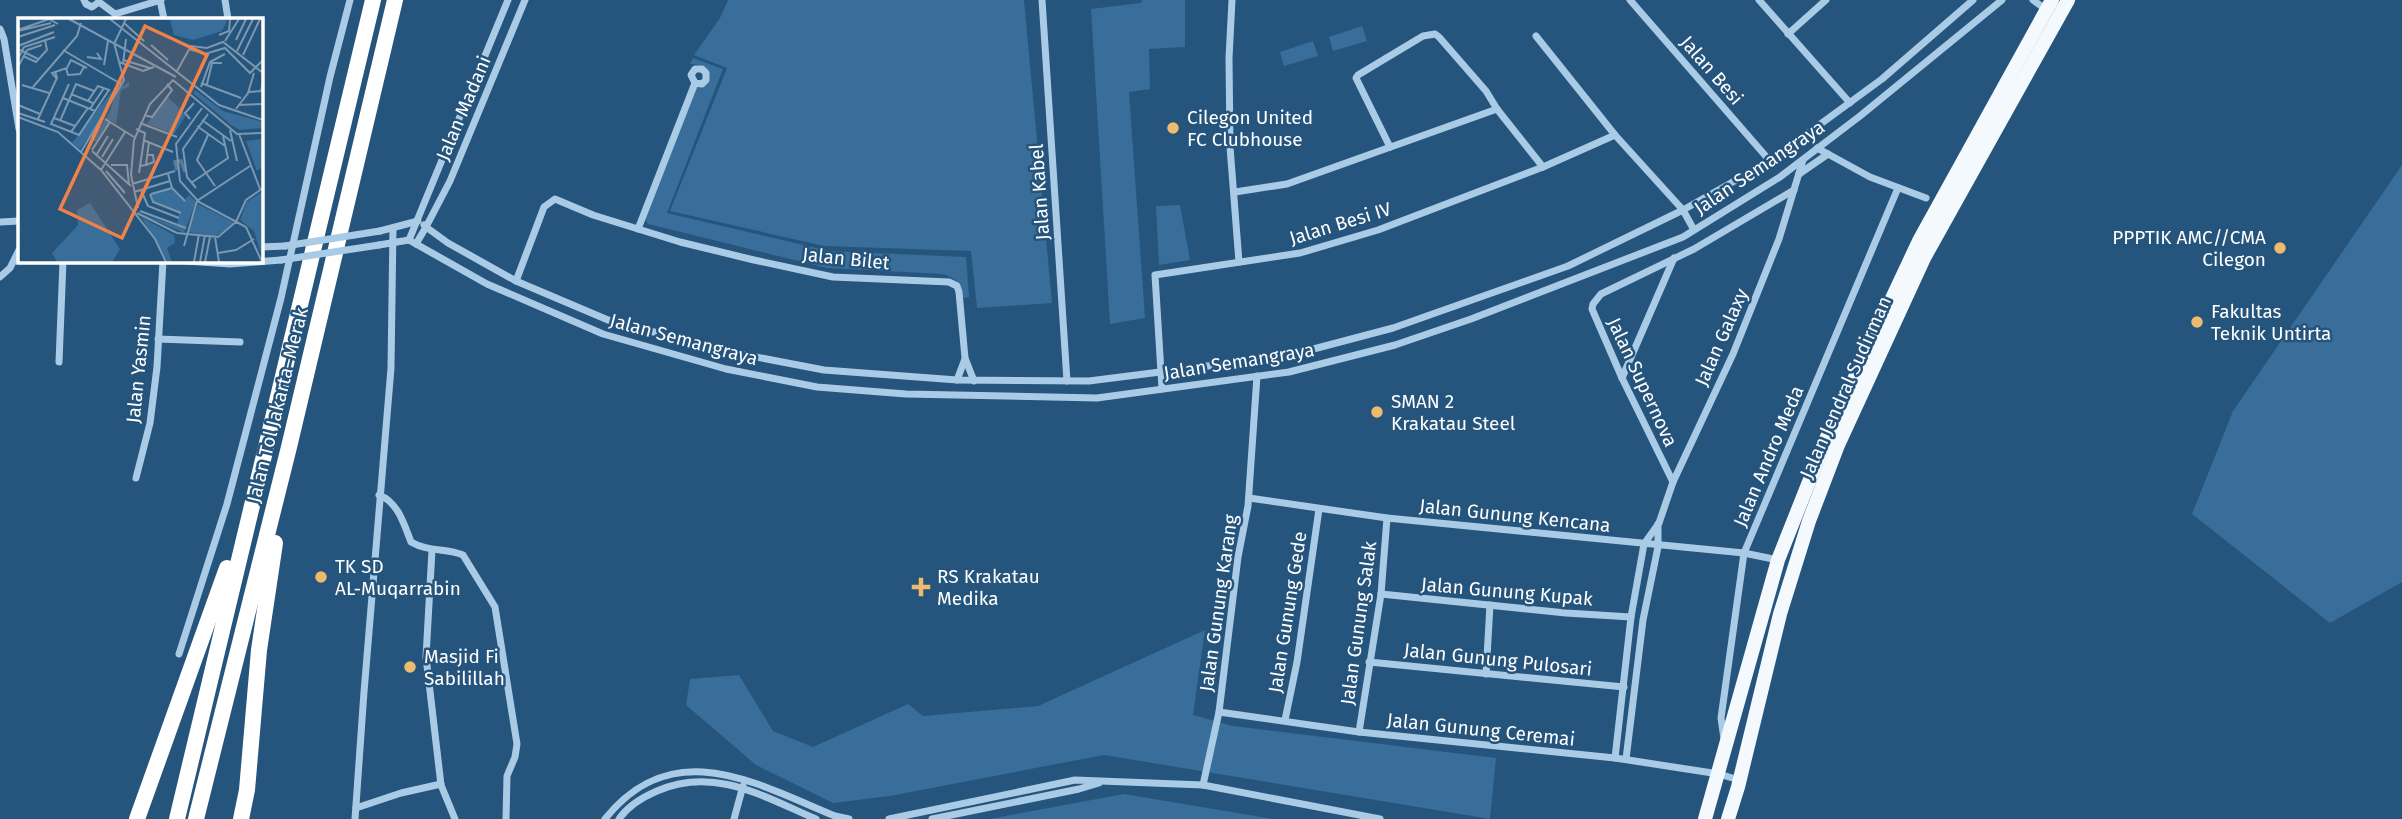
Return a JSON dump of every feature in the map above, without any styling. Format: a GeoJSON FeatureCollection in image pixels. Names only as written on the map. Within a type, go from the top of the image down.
{"type":"FeatureCollection","features":[{"type":"Feature","properties":{"kind":"highway","name":"Jalan Tol Jakarta–Merak"},"geometry":{"type":"LineString","coordinates":[[177,819],[373,0]]}},
{"type":"Feature","properties":{"kind":"highway","name":"Jalan Tol Jakarta–Merak"},"geometry":{"type":"LineString","coordinates":[[196,819],[289,447],[395,0]]}},
{"type":"Feature","properties":{"kind":"highway"},"geometry":{"type":"LineString","coordinates":[[1705,819],[1778,560],[1826,439],[1919,241],[2059,6]]}},
{"type":"Feature","properties":{"kind":"highway","name":"Jalan Jendral Sudirman"},"geometry":{"type":"LineString","coordinates":[[1728,819],[1780,614],[1809,521],[1838,445],[1924,258],[2059,6]]}},
{"type":"Feature","properties":{"kind":"highway"},"geometry":{"type":"LineString","coordinates":[[242,819],[247,790],[258,650],[289,447]]}},
{"type":"Feature","properties":{"kind":"highway"},"geometry":{"type":"LineString","coordinates":[[137,819],[253,495]]}},
{"type":"Feature","properties":{"kind":"street"},"geometry":{"type":"LineString","coordinates":[[84,0],[92,6],[99,1],[116,17],[160,0],[164,18]]}},
{"type":"Feature","properties":{"kind":"street"},"geometry":{"type":"LineString","coordinates":[[225,0],[228,18]]}},
{"type":"Feature","properties":{"kind":"street"},"geometry":{"type":"LineString","coordinates":[[179,654],[227,504],[267,349],[350,0]]}},
{"type":"Feature","properties":{"kind":"street","name":"Jalan Madani"},"geometry":{"type":"LineString","coordinates":[[413,242],[418,221],[508,0]]}},
{"type":"Feature","properties":{"kind":"street","name":"Jalan Madani"},"geometry":{"type":"LineString","coordinates":[[413,242],[426,227],[450,181],[525,0]]}},
{"type":"Feature","properties":{"kind":"street","name":"Jalan Kabel"},"geometry":{"type":"LineString","coordinates":[[1042,0],[1067,381]]}},
{"type":"Feature","properties":{"kind":"street"},"geometry":{"type":"LineString","coordinates":[[1232,0],[1229,58],[1230,147],[1239,262]]}},
{"type":"Feature","properties":{"kind":"street","name":"Jalan Besi"},"geometry":{"type":"LineString","coordinates":[[1630,0],[1770,161]]}},
{"type":"Feature","properties":{"kind":"street"},"geometry":{"type":"LineString","coordinates":[[1759,0],[1850,103]]}},
{"type":"Feature","properties":{"kind":"street"},"geometry":{"type":"LineString","coordinates":[[1788,34],[1826,0]]}},
{"type":"Feature","properties":{"kind":"street","name":"Jalan Semangraya"},"geometry":{"type":"LineString","coordinates":[[418,221],[448,243],[516,281],[608,320],[730,352],[824,370],[974,381],[1067,381],[1287,356],[1393,328],[1568,266],[1682,210],[1770,161],[1882,79],[1973,0]]}},
{"type":"Feature","properties":{"kind":"street","name":"Jalan Semangraya"},"geometry":{"type":"LineString","coordinates":[[413,242],[487,284],[603,334],[726,369],[817,387],[905,394],[1097,398],[1289,372],[1395,345],[1459,324],[1665,245],[1694,230],[1803,160],[1952,43],[2002,0]]}},
{"type":"Feature","properties":{"kind":"street"},"geometry":{"type":"LineString","coordinates":[[2033,0],[2059,6]]}},
{"type":"Feature","properties":{"kind":"street"},"geometry":{"type":"LineString","coordinates":[[0,29],[17,101]]}},
{"type":"Feature","properties":{"kind":"street"},"geometry":{"type":"LineString","coordinates":[[1391,147],[1356,78],[1430,34],[1435,34],[1486,91],[1497,109],[1544,167]]}},
{"type":"Feature","properties":{"kind":"street"},"geometry":{"type":"LineString","coordinates":[[1536,36],[1615,135],[1682,210],[1694,230]]}},
{"type":"Feature","properties":{"kind":"street"},"geometry":{"type":"LineString","coordinates":[[638,229],[695,83]]}},
{"type":"Feature","properties":{"kind":"street"},"geometry":{"type":"LineString","coordinates":[[1235,192],[1287,184],[1497,109]]}},
{"type":"Feature","properties":{"kind":"street","name":"Jalan Besi IV"},"geometry":{"type":"LineString","coordinates":[[1160,372],[1155,275],[1300,253],[1378,230],[1544,167],[1615,135]]}},
{"type":"Feature","properties":{"kind":"street"},"geometry":{"type":"LineString","coordinates":[[1818,148],[1870,177],[1926,198]]}},
{"type":"Feature","properties":{"kind":"street"},"geometry":{"type":"LineString","coordinates":[[1798,174],[1828,154]]}},
{"type":"Feature","properties":{"kind":"street","name":"Jalan Galaxy"},"geometry":{"type":"LineString","coordinates":[[1615,758],[1631,617],[1644,544],[1658,523],[1672,482],[1733,354],[1779,239],[1803,160]]}},
{"type":"Feature","properties":{"kind":"street","name":"Jalan Andro Meda"},"geometry":{"type":"LineString","coordinates":[[1726,750],[1721,718],[1744,554],[1898,188]]}},
{"type":"Feature","properties":{"kind":"street"},"geometry":{"type":"LineString","coordinates":[[1622,378],[1674,258],[1794,190]]}},
{"type":"Feature","properties":{"kind":"street","name":"Jalan Bilet"},"geometry":{"type":"LineString","coordinates":[[516,281],[544,207],[551,200],[561,200],[593,215],[638,229],[741,257],[833,277],[949,282],[957,286],[959,292],[965,358],[974,381]]}},
{"type":"Feature","properties":{"kind":"street"},"geometry":{"type":"LineString","coordinates":[[262,247],[380,232],[418,221]]}},
{"type":"Feature","properties":{"kind":"street"},"geometry":{"type":"LineString","coordinates":[[0,222],[18,222]]}},
{"type":"Feature","properties":{"kind":"street"},"geometry":{"type":"LineString","coordinates":[[355,819],[391,361],[393,228]]}},
{"type":"Feature","properties":{"kind":"street"},"geometry":{"type":"LineString","coordinates":[[262,261],[413,242]]}},
{"type":"Feature","properties":{"kind":"street"},"geometry":{"type":"LineString","coordinates":[[0,277],[10,268],[18,252]]}},
{"type":"Feature","properties":{"kind":"street","name":"Jalan Supernova"},"geometry":{"type":"LineString","coordinates":[[1672,482],[1622,378],[1592,304],[1601,294],[1674,258]]}},
{"type":"Feature","properties":{"kind":"street"},"geometry":{"type":"LineString","coordinates":[[59,362],[63,262]]}},
{"type":"Feature","properties":{"kind":"street","name":"Jalan Yasmin"},"geometry":{"type":"LineString","coordinates":[[135,478],[150,424],[163,262]]}},
{"type":"Feature","properties":{"kind":"street"},"geometry":{"type":"LineString","coordinates":[[205,262],[256,262]]}},
{"type":"Feature","properties":{"kind":"street"},"geometry":{"type":"LineString","coordinates":[[158,339],[240,342]]}},
{"type":"Feature","properties":{"kind":"street"},"geometry":{"type":"LineString","coordinates":[[726,369],[730,352]]}},
{"type":"Feature","properties":{"kind":"street"},"geometry":{"type":"LineString","coordinates":[[957,380],[965,358]]}},
{"type":"Feature","properties":{"kind":"street"},"geometry":{"type":"LineString","coordinates":[[1160,372],[1162,390]]}},
{"type":"Feature","properties":{"kind":"street","name":"Jalan Gunung Karang"},"geometry":{"type":"LineString","coordinates":[[1203,785],[1219,712],[1238,557],[1249,498],[1257,376]]}},
{"type":"Feature","properties":{"kind":"street"},"geometry":{"type":"LineString","coordinates":[[379,495],[388,498],[394,505],[411,542],[432,550],[463,555],[485,588],[499,620],[517,744],[507,775],[506,819]]}},
{"type":"Feature","properties":{"kind":"street","name":"Jalan Gunung Kencana"},"geometry":{"type":"LineString","coordinates":[[1249,498],[1387,518],[1744,554],[1778,560]]}},
{"type":"Feature","properties":{"kind":"street","name":"Jalan Gunung Gede"},"geometry":{"type":"LineString","coordinates":[[1285,720],[1297,662],[1319,509]]}},
{"type":"Feature","properties":{"kind":"street","name":"Jalan Gunung Salak"},"geometry":{"type":"LineString","coordinates":[[1359,732],[1381,594],[1387,518]]}},
{"type":"Feature","properties":{"kind":"street","name":"Jalan Galaxy"},"geometry":{"type":"LineString","coordinates":[[1626,760],[1643,620],[1658,547],[1658,523]]}},
{"type":"Feature","properties":{"kind":"street"},"geometry":{"type":"LineString","coordinates":[[432,550],[426,657],[441,784],[455,819]]}},
{"type":"Feature","properties":{"kind":"street","name":"Jalan Gunung Kupak"},"geometry":{"type":"LineString","coordinates":[[1381,594],[1631,617]]}},
{"type":"Feature","properties":{"kind":"street"},"geometry":{"type":"LineString","coordinates":[[1486,674],[1490,605]]}},
{"type":"Feature","properties":{"kind":"street","name":"Jalan Gunung Pulosari"},"geometry":{"type":"LineString","coordinates":[[1369,662],[1624,687]]}},
{"type":"Feature","properties":{"kind":"street","name":"Jalan Gunung Ceremai"},"geometry":{"type":"LineString","coordinates":[[1219,712],[1359,732],[1615,758],[1719,774],[1739,780]]}},
{"type":"Feature","properties":{"kind":"street"},"geometry":{"type":"LineString","coordinates":[[605,819],[627,797],[655,780],[691,770],[714,771],[745,779],[835,816],[849,819]]}},
{"type":"Feature","properties":{"kind":"street"},"geometry":{"type":"LineString","coordinates":[[734,819],[745,779]]}},
{"type":"Feature","properties":{"kind":"street"},"geometry":{"type":"LineString","coordinates":[[619,819],[634,804],[668,786],[695,780],[711,780],[742,788],[816,819]]}},
{"type":"Feature","properties":{"kind":"street"},"geometry":{"type":"LineString","coordinates":[[889,819],[1075,780],[1106,780],[1203,785],[1380,819]]}},
{"type":"Feature","properties":{"kind":"street"},"geometry":{"type":"LineString","coordinates":[[932,819],[1079,789],[1106,780]]}},
{"type":"Feature","properties":{"kind":"street"},"geometry":{"type":"LineString","coordinates":[[356,808],[401,793],[441,784]]}},
{"type":"Feature","properties":{"kind":"shaded area"},"geometry":{"type":"Polygon","coordinates":[[[728,0],[1024,0],[1052,303],[977,308],[971,251],[824,246],[670,211],[727,68],[694,55],[720,18],[728,0]]]}},
{"type":"Feature","properties":{"kind":"shaded area"},"geometry":{"type":"Polygon","coordinates":[[[1142,0],[1185,0],[1185,47],[1149,49],[1150,89],[1129,92],[1145,318],[1110,324],[1091,9],[1141,3],[1142,0]]]}},
{"type":"Feature","properties":{"kind":"shaded area"},"geometry":{"type":"Polygon","coordinates":[[[1362,26],[1367,41],[1333,51],[1329,37],[1362,26]]]}},
{"type":"Feature","properties":{"kind":"shaded area"},"geometry":{"type":"Polygon","coordinates":[[[1313,41],[1318,56],[1284,66],[1280,52],[1313,41]]]}},
{"type":"Feature","properties":{"kind":"shaded area"},"geometry":{"type":"Polygon","coordinates":[[[693,58],[723,69],[667,213],[829,251],[966,257],[969,297],[963,298],[957,282],[942,274],[827,268],[648,224],[645,219],[698,83],[702,83],[706,73],[701,65],[690,64],[693,58]]]}},
{"type":"Feature","properties":{"kind":"shaded area"},"geometry":{"type":"Polygon","coordinates":[[[2402,165],[2402,582],[2330,623],[2192,514],[2233,411],[2402,165]]]}},
{"type":"Feature","properties":{"kind":"shaded area"},"geometry":{"type":"Polygon","coordinates":[[[1180,205],[1190,260],[1159,265],[1156,206],[1180,205]]]}},
{"type":"Feature","properties":{"kind":"shaded area"},"geometry":{"type":"Polygon","coordinates":[[[1205,630],[1193,715],[1233,726],[1496,758],[1490,819],[1104,755],[890,796],[833,803],[756,765],[686,705],[690,679],[739,675],[773,731],[813,747],[908,704],[923,716],[1038,706],[1205,630]]]}},
{"type":"Feature","properties":{"kind":"shaded area"},"geometry":{"type":"Polygon","coordinates":[[[1124,794],[1273,819],[989,819],[1124,794]]]}},
{"type":"Feature","properties":{"kind":"place","name":"Cilegon United FC Clubhouse"},"geometry":{"type":"Point","coordinates":[1173,128]}},
{"type":"Feature","properties":{"kind":"place","name":"PPPTIK AMC//CMA Cilegon"},"geometry":{"type":"Point","coordinates":[2280,248]}},
{"type":"Feature","properties":{"kind":"place","name":"Fakultas Teknik Untirta"},"geometry":{"type":"Point","coordinates":[2197,322]}},
{"type":"Feature","properties":{"kind":"place","name":"SMAN 2 Krakatau Steel"},"geometry":{"type":"Point","coordinates":[1377,412]}},
{"type":"Feature","properties":{"kind":"place","name":"TK SD AL-Muqarrabin"},"geometry":{"type":"Point","coordinates":[321,577]}},
{"type":"Feature","properties":{"kind":"place","name":"RS Krakatau Medika"},"geometry":{"type":"Point","coordinates":[921,587]}},
{"type":"Feature","properties":{"kind":"place","name":"Masjid Fi Sabilillah"},"geometry":{"type":"Point","coordinates":[410,667]}}]}
